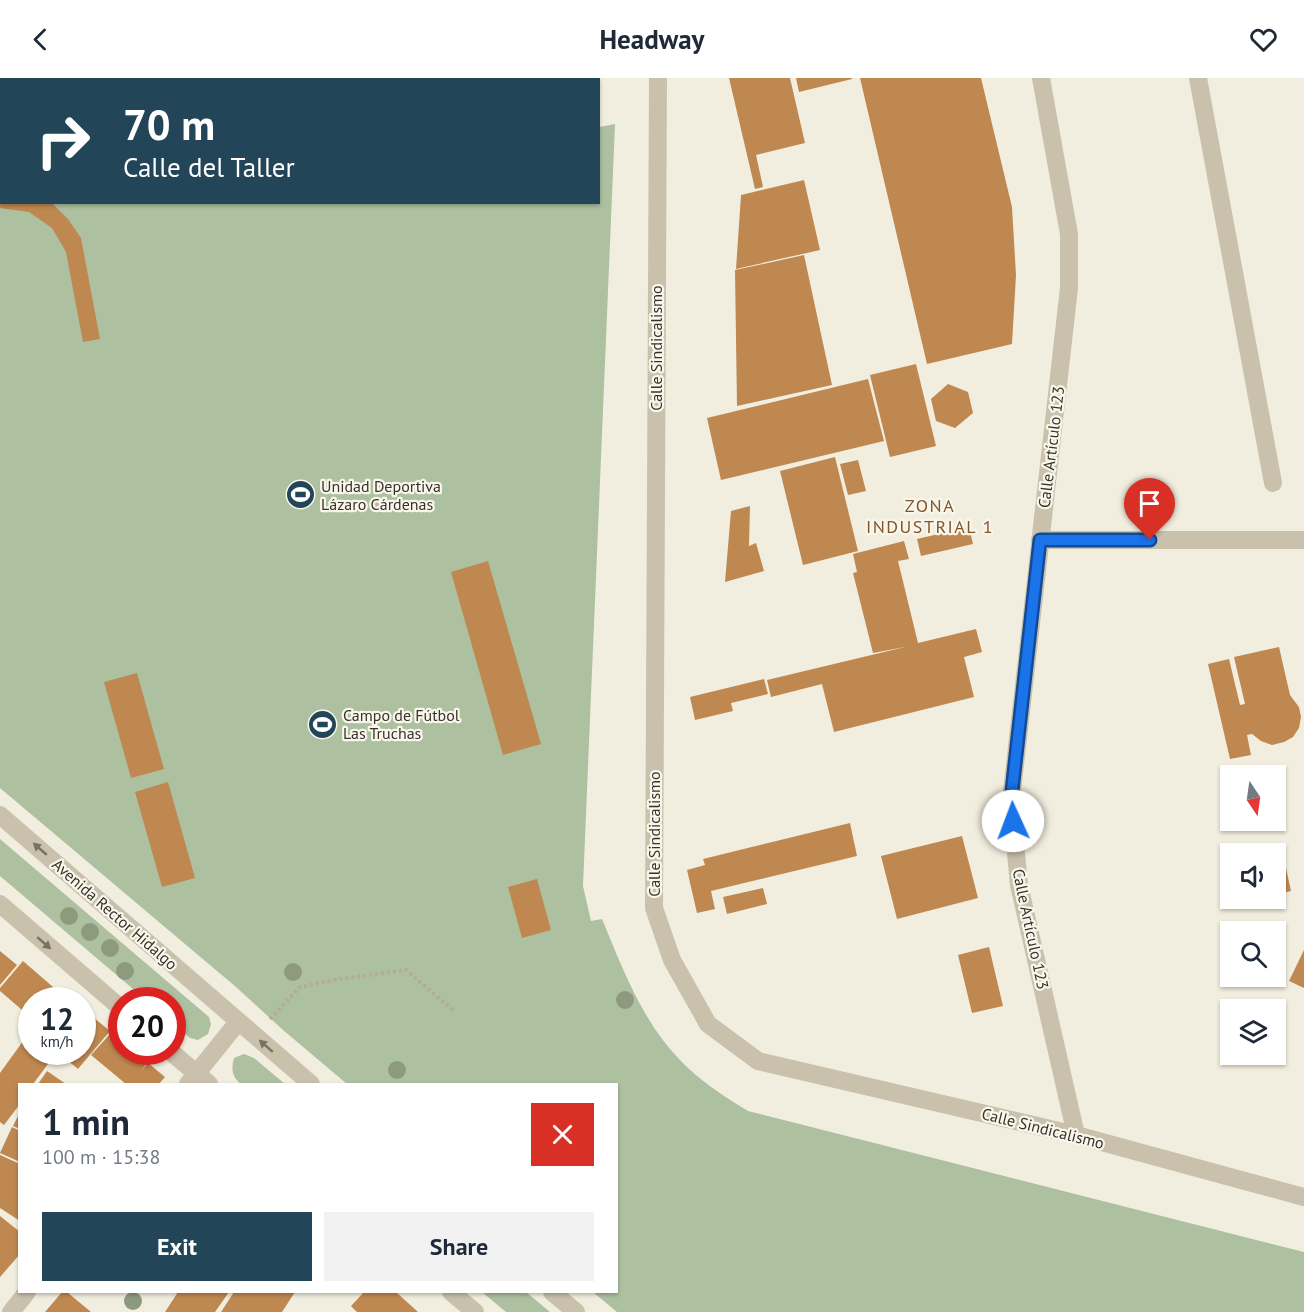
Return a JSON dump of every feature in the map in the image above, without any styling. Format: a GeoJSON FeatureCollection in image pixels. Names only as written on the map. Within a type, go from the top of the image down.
{"type":"FeatureCollection","features":[{"type":"Feature","properties":{"kind":"street","name":"Calle Sindicalismo"},"geometry":{"type":"LineString","coordinates":[[658,78],[654,909],[672,960],[708,1024],[758,1061],[1076,1136],[1304,1197]]}},
{"type":"Feature","properties":{"kind":"street","name":"Calle Artículo 123"},"geometry":{"type":"LineString","coordinates":[[1041,78],[1069,234],[1069,288],[1011,800],[1019,885],[1076,1136]]}},
{"type":"Feature","properties":{"kind":"street"},"geometry":{"type":"LineString","coordinates":[[1197,78],[1273,483]]}},
{"type":"Feature","properties":{"kind":"street"},"geometry":{"type":"LineString","coordinates":[[1040,540],[1304,540]]}},
{"type":"Feature","properties":{"kind":"street","name":"Avenida Rector Hidalgo"},"geometry":{"type":"LineString","coordinates":[[0,815],[310,1083]]}},
{"type":"Feature","properties":{"kind":"street"},"geometry":{"type":"LineString","coordinates":[[0,904],[108,997]]}},
{"type":"Feature","properties":{"kind":"street"},"geometry":{"type":"LineString","coordinates":[[183,1065],[198,1081],[238,1022]]}},
{"type":"Feature","properties":{"kind":"street"},"geometry":{"type":"LineString","coordinates":[[11,1312],[26,1293]]}},
{"type":"Feature","properties":{"kind":"street"},"geometry":{"type":"LineString","coordinates":[[452,1293],[475,1312]]}},
{"type":"Feature","properties":{"kind":"street"},"geometry":{"type":"LineString","coordinates":[[553,1293],[576,1312]]}},
{"type":"Feature","properties":{"kind":"path"},"geometry":{"type":"LineString","coordinates":[[254,1035],[300,987],[406,970],[455,1012]]}},
{"type":"Feature","properties":{"kind":"green space","name":"Unidad Deportiva Lázaro Cárdenas"},"geometry":{"type":"Polygon","coordinates":[[[615,124],[583,886],[591,921],[602,919],[634,993],[654,1028],[687,1067],[703,1081],[748,1111],[1304,1252],[1304,1312],[617,1312],[594,1293],[618,1293],[618,1083],[346,1083],[0,788],[0,204],[600,204],[600,127],[615,124]]]}},
{"type":"Feature","properties":{"kind":"green space"},"geometry":{"type":"Polygon","coordinates":[[[0,839],[174,987],[131,987],[0,876],[0,839]]]}},
{"type":"Feature","properties":{"kind":"green space"},"geometry":{"type":"Polygon","coordinates":[[[186,997],[209,1017],[211,1024],[208,1034],[198,1040],[186,1034],[186,997]]]}},
{"type":"Feature","properties":{"kind":"green space"},"geometry":{"type":"Polygon","coordinates":[[[244,1054],[254,1058],[284,1083],[240,1083],[233,1072],[234,1058],[244,1054]]]}},
{"type":"Feature","properties":{"kind":"green space"},"geometry":{"type":"Polygon","coordinates":[[[483,1293],[527,1293],[550,1312],[506,1312],[483,1293]]]}},
{"type":"Feature","properties":{"kind":"building"},"geometry":{"type":"Polygon","coordinates":[[[729,78],[790,78],[805,143],[756,155],[763,187],[755,189],[729,78]]]}},
{"type":"Feature","properties":{"kind":"building"},"geometry":{"type":"Polygon","coordinates":[[[796,78],[852,78],[852,79],[799,92],[796,78]]]}},
{"type":"Feature","properties":{"kind":"building"},"geometry":{"type":"Polygon","coordinates":[[[860,78],[981,78],[1012,207],[1016,275],[1012,344],[927,364],[860,78]]]}},
{"type":"Feature","properties":{"kind":"building"},"geometry":{"type":"Polygon","coordinates":[[[804,180],[820,250],[736,269],[741,195],[804,180]]]}},
{"type":"Feature","properties":{"kind":"building"},"geometry":{"type":"Polygon","coordinates":[[[0,204],[53,204],[68,219],[81,238],[100,339],[83,342],[66,252],[52,228],[29,212],[0,208],[0,204]]]}},
{"type":"Feature","properties":{"kind":"building"},"geometry":{"type":"Polygon","coordinates":[[[804,255],[832,385],[737,406],[735,270],[804,255]]]}},
{"type":"Feature","properties":{"kind":"building"},"geometry":{"type":"Polygon","coordinates":[[[916,364],[936,446],[890,457],[870,375],[916,364]]]}},
{"type":"Feature","properties":{"kind":"building"},"geometry":{"type":"Polygon","coordinates":[[[868,379],[884,441],[721,480],[707,418],[868,379]]]}},
{"type":"Feature","properties":{"kind":"building"},"geometry":{"type":"Polygon","coordinates":[[[948,384],[968,392],[973,413],[955,428],[936,421],[931,399],[948,384]]]}},
{"type":"Feature","properties":{"kind":"building"},"geometry":{"type":"Polygon","coordinates":[[[835,457],[858,551],[803,565],[780,471],[835,457]]]}},
{"type":"Feature","properties":{"kind":"building"},"geometry":{"type":"Polygon","coordinates":[[[858,460],[866,491],[848,495],[840,464],[858,460]]]}},
{"type":"Feature","properties":{"kind":"building"},"geometry":{"type":"Polygon","coordinates":[[[750,506],[749,546],[756,543],[764,571],[725,582],[731,511],[750,506]]]}},
{"type":"Feature","properties":{"kind":"building"},"geometry":{"type":"Polygon","coordinates":[[[969,527],[973,544],[921,556],[917,539],[969,527]]]}},
{"type":"Feature","properties":{"kind":"building"},"geometry":{"type":"Polygon","coordinates":[[[904,541],[909,559],[898,561],[918,643],[976,629],[982,652],[964,657],[974,697],[834,732],[822,684],[771,697],[767,680],[905,647],[873,653],[853,573],[857,572],[853,554],[904,541]]]}},
{"type":"Feature","properties":{"kind":"building"},"geometry":{"type":"Polygon","coordinates":[[[488,561],[541,744],[503,755],[451,572],[488,561]]]}},
{"type":"Feature","properties":{"kind":"building"},"geometry":{"type":"Polygon","coordinates":[[[1279,647],[1290,695],[1299,707],[1301,717],[1299,728],[1293,737],[1272,745],[1252,734],[1247,735],[1251,755],[1230,759],[1208,664],[1229,659],[1240,705],[1245,704],[1234,657],[1279,647]]]}},
{"type":"Feature","properties":{"kind":"building"},"geometry":{"type":"Polygon","coordinates":[[[137,673],[164,769],[131,778],[104,682],[137,673]]]}},
{"type":"Feature","properties":{"kind":"building"},"geometry":{"type":"Polygon","coordinates":[[[764,679],[768,694],[731,703],[733,711],[695,720],[690,697],[764,679]]]}},
{"type":"Feature","properties":{"kind":"building"},"geometry":{"type":"Polygon","coordinates":[[[168,782],[195,878],[162,887],[135,792],[168,782]]]}},
{"type":"Feature","properties":{"kind":"building"},"geometry":{"type":"Polygon","coordinates":[[[850,823],[857,856],[711,891],[715,909],[697,913],[687,870],[705,865],[703,859],[850,823]]]}},
{"type":"Feature","properties":{"kind":"building"},"geometry":{"type":"Polygon","coordinates":[[[962,836],[978,898],[897,919],[881,856],[962,836]]]}},
{"type":"Feature","properties":{"kind":"building"},"geometry":{"type":"Polygon","coordinates":[[[1286,868],[1291,891],[1286,892],[1286,868]]]}},
{"type":"Feature","properties":{"kind":"building"},"geometry":{"type":"Polygon","coordinates":[[[537,879],[551,930],[522,938],[508,887],[537,879]]]}},
{"type":"Feature","properties":{"kind":"building"},"geometry":{"type":"Polygon","coordinates":[[[763,888],[767,904],[727,914],[723,897],[763,888]]]}},
{"type":"Feature","properties":{"kind":"building"},"geometry":{"type":"Polygon","coordinates":[[[989,947],[1003,1006],[972,1013],[958,955],[989,947]]]}},
{"type":"Feature","properties":{"kind":"building"},"geometry":{"type":"Polygon","coordinates":[[[1304,950],[1304,988],[1289,981],[1304,950]]]}},
{"type":"Feature","properties":{"kind":"building"},"geometry":{"type":"Polygon","coordinates":[[[0,951],[17,965],[0,985],[0,951]]]}},
{"type":"Feature","properties":{"kind":"building"},"geometry":{"type":"Polygon","coordinates":[[[23,961],[53,987],[18,987],[18,1007],[0,991],[0,988],[23,961]]]}},
{"type":"Feature","properties":{"kind":"building"},"geometry":{"type":"Polygon","coordinates":[[[96,1020],[108,1029],[108,1033],[96,1048],[96,1020]]]}},
{"type":"Feature","properties":{"kind":"building"},"geometry":{"type":"Polygon","coordinates":[[[108,1036],[108,1065],[145,1065],[141,1071],[146,1065],[150,1065],[165,1077],[160,1083],[125,1083],[96,1059],[96,1049],[108,1036]]]}},
{"type":"Feature","properties":{"kind":"building"},"geometry":{"type":"Polygon","coordinates":[[[18,1048],[18,1065],[47,1065],[34,1083],[18,1083],[18,1107],[4,1125],[0,1122],[0,1073],[18,1048]]]}},
{"type":"Feature","properties":{"kind":"building"},"geometry":{"type":"Polygon","coordinates":[[[47,1071],[65,1083],[39,1083],[47,1071]]]}},
{"type":"Feature","properties":{"kind":"building"},"geometry":{"type":"Polygon","coordinates":[[[18,1116],[18,1128],[13,1126],[18,1116]]]}},
{"type":"Feature","properties":{"kind":"building"},"geometry":{"type":"Polygon","coordinates":[[[12,1127],[18,1130],[18,1161],[0,1153],[12,1127]]]}},
{"type":"Feature","properties":{"kind":"building"},"geometry":{"type":"Polygon","coordinates":[[[0,1155],[18,1163],[18,1220],[0,1208],[0,1155]]]}},
{"type":"Feature","properties":{"kind":"building"},"geometry":{"type":"Polygon","coordinates":[[[0,1216],[18,1230],[18,1256],[0,1277],[0,1216]]]}},
{"type":"Feature","properties":{"kind":"building"},"geometry":{"type":"Polygon","coordinates":[[[61,1293],[68,1293],[91,1312],[45,1312],[61,1293]]]}},
{"type":"Feature","properties":{"kind":"building"},"geometry":{"type":"Polygon","coordinates":[[[177,1293],[228,1293],[215,1312],[165,1312],[177,1293]]]}},
{"type":"Feature","properties":{"kind":"building"},"geometry":{"type":"Polygon","coordinates":[[[233,1293],[294,1293],[282,1312],[221,1312],[233,1293]]]}},
{"type":"Feature","properties":{"kind":"building"},"geometry":{"type":"Polygon","coordinates":[[[363,1293],[397,1293],[418,1312],[357,1312],[351,1306],[363,1293]]]}},
{"type":"Feature","properties":{"kind":"place","name":"Unidad Deportiva Lázaro Cárdenas"},"geometry":{"type":"Point","coordinates":[300,495]}},
{"type":"Feature","properties":{"kind":"place","name":"Campo de Fútbol Las Truchas"},"geometry":{"type":"Point","coordinates":[322,724]}},
{"type":"Feature","properties":{"kind":"district","name":"ZONA INDUSTRIAL 1"},"geometry":{"type":"Point","coordinates":[930,515]}},
{"type":"Feature","properties":{"kind":"route"},"geometry":{"type":"LineString","coordinates":[[1013,821],[1011,800],[1040,540],[1150,540]]}}]}
